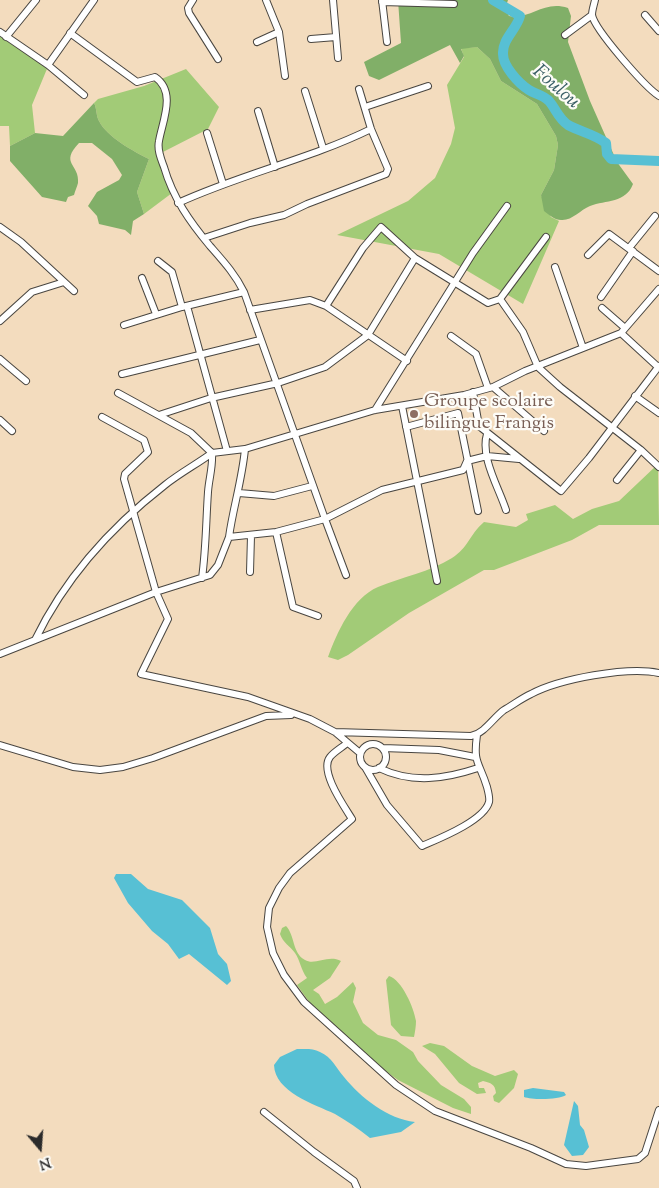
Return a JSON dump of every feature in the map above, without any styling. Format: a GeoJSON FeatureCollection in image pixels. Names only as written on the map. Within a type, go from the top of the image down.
{"type":"FeatureCollection","features":[{"type":"Feature","properties":{"kind":"street"},"geometry":{"type":"LineString","coordinates":[[6,37],[36,0]]}},
{"type":"Feature","properties":{"kind":"street"},"geometry":{"type":"LineString","coordinates":[[48,65],[94,0]]}},
{"type":"Feature","properties":{"kind":"street"},"geometry":{"type":"LineString","coordinates":[[194,0],[188,8],[189,13],[218,59]]}},
{"type":"Feature","properties":{"kind":"street"},"geometry":{"type":"LineString","coordinates":[[266,0],[279,32],[285,76]]}},
{"type":"Feature","properties":{"kind":"street"},"geometry":{"type":"LineString","coordinates":[[333,0],[338,58]]}},
{"type":"Feature","properties":{"kind":"street"},"geometry":{"type":"LineString","coordinates":[[595,0],[592,15],[598,27],[646,85],[659,96]]}},
{"type":"Feature","properties":{"kind":"street"},"geometry":{"type":"LineString","coordinates":[[386,42],[382,1],[454,4]]}},
{"type":"Feature","properties":{"kind":"street"},"geometry":{"type":"LineString","coordinates":[[565,35],[592,15]]}},
{"type":"Feature","properties":{"kind":"street"},"geometry":{"type":"LineString","coordinates":[[645,15],[659,31]]}},
{"type":"Feature","properties":{"kind":"street"},"geometry":{"type":"LineString","coordinates":[[0,32],[48,65],[84,95]]}},
{"type":"Feature","properties":{"kind":"street"},"geometry":{"type":"LineString","coordinates":[[257,42],[279,32]]}},
{"type":"Feature","properties":{"kind":"street"},"geometry":{"type":"LineString","coordinates":[[70,33],[137,82],[155,77],[163,85],[166,93],[165,116],[159,142],[159,152],[178,203],[204,238],[229,265],[244,292],[260,340],[278,384],[312,486],[346,575]]}},
{"type":"Feature","properties":{"kind":"street"},"geometry":{"type":"LineString","coordinates":[[311,38],[336,37]]}},
{"type":"Feature","properties":{"kind":"street"},"geometry":{"type":"LineString","coordinates":[[366,107],[428,86]]}},
{"type":"Feature","properties":{"kind":"street"},"geometry":{"type":"LineString","coordinates":[[204,238],[250,223],[284,215],[307,204],[386,174],[388,169],[371,129],[366,107],[359,89]]}},
{"type":"Feature","properties":{"kind":"street"},"geometry":{"type":"LineString","coordinates":[[305,91],[323,148]]}},
{"type":"Feature","properties":{"kind":"street"},"geometry":{"type":"LineString","coordinates":[[258,111],[275,167]]}},
{"type":"Feature","properties":{"kind":"street"},"geometry":{"type":"LineString","coordinates":[[178,203],[223,184],[275,167],[371,129]]}},
{"type":"Feature","properties":{"kind":"street"},"geometry":{"type":"LineString","coordinates":[[207,133],[223,184]]}},
{"type":"Feature","properties":{"kind":"street"},"geometry":{"type":"LineString","coordinates":[[375,410],[473,253],[506,206]]}},
{"type":"Feature","properties":{"kind":"street"},"geometry":{"type":"LineString","coordinates":[[601,297],[655,216]]}},
{"type":"Feature","properties":{"kind":"street"},"geometry":{"type":"LineString","coordinates":[[0,227],[21,242],[74,291]]}},
{"type":"Feature","properties":{"kind":"street"},"geometry":{"type":"LineString","coordinates":[[326,306],[363,248],[381,227],[416,258],[488,303],[500,299],[546,237]]}},
{"type":"Feature","properties":{"kind":"street"},"geometry":{"type":"LineString","coordinates":[[588,255],[609,234],[659,271]]}},
{"type":"Feature","properties":{"kind":"street"},"geometry":{"type":"LineString","coordinates":[[159,415],[211,398],[278,384],[326,367],[368,335],[416,258]]}},
{"type":"Feature","properties":{"kind":"street"},"geometry":{"type":"LineString","coordinates":[[158,261],[172,272],[227,451]]}},
{"type":"Feature","properties":{"kind":"street"},"geometry":{"type":"LineString","coordinates":[[555,267],[583,348]]}},
{"type":"Feature","properties":{"kind":"street"},"geometry":{"type":"LineString","coordinates":[[142,278],[156,314]]}},
{"type":"Feature","properties":{"kind":"street"},"geometry":{"type":"LineString","coordinates":[[0,321],[32,292],[64,282]]}},
{"type":"Feature","properties":{"kind":"street"},"geometry":{"type":"LineString","coordinates":[[35,640],[53,604],[75,573],[112,532],[165,485],[212,453],[245,449],[375,410],[491,388],[623,331],[659,289]]}},
{"type":"Feature","properties":{"kind":"street"},"geometry":{"type":"LineString","coordinates":[[124,325],[184,306],[244,292]]}},
{"type":"Feature","properties":{"kind":"street"},"geometry":{"type":"LineString","coordinates":[[500,299],[523,332],[538,367],[560,387],[612,426],[659,467]]}},
{"type":"Feature","properties":{"kind":"street"},"geometry":{"type":"LineString","coordinates":[[250,310],[310,300],[326,306],[407,361]]}},
{"type":"Feature","properties":{"kind":"street"},"geometry":{"type":"LineString","coordinates":[[473,392],[476,420],[479,426],[561,491],[589,458],[659,367],[602,308]]}},
{"type":"Feature","properties":{"kind":"street"},"geometry":{"type":"LineString","coordinates":[[451,336],[476,354],[491,388],[544,431]]}},
{"type":"Feature","properties":{"kind":"street"},"geometry":{"type":"LineString","coordinates":[[122,374],[260,340]]}},
{"type":"Feature","properties":{"kind":"street"},"geometry":{"type":"LineString","coordinates":[[0,359],[26,381]]}},
{"type":"Feature","properties":{"kind":"street"},"geometry":{"type":"LineString","coordinates":[[118,394],[191,434],[212,453],[213,468],[208,489],[202,578]]}},
{"type":"Feature","properties":{"kind":"street"},"geometry":{"type":"LineString","coordinates":[[635,396],[659,413]]}},
{"type":"Feature","properties":{"kind":"street"},"geometry":{"type":"LineString","coordinates":[[402,406],[437,581]]}},
{"type":"Feature","properties":{"kind":"street"},"geometry":{"type":"LineString","coordinates":[[406,427],[458,413],[478,511]]}},
{"type":"Feature","properties":{"kind":"street"},"geometry":{"type":"LineString","coordinates":[[102,417],[144,440],[148,452],[124,474],[133,513],[156,592],[168,619],[141,674],[248,697],[310,719],[335,732],[346,744],[360,754],[362,763],[387,805],[422,846],[448,834],[485,810],[490,801],[487,788],[474,757],[477,735],[499,714],[531,693],[567,680],[634,671],[659,673]]}},
{"type":"Feature","properties":{"kind":"street"},"geometry":{"type":"LineString","coordinates":[[0,420],[12,431]]}},
{"type":"Feature","properties":{"kind":"street"},"geometry":{"type":"LineString","coordinates":[[487,434],[485,441],[487,456],[506,510]]}},
{"type":"Feature","properties":{"kind":"street"},"geometry":{"type":"LineString","coordinates":[[0,654],[156,592],[210,575],[218,565],[229,538],[233,512],[239,493],[245,449]]}},
{"type":"Feature","properties":{"kind":"street"},"geometry":{"type":"LineString","coordinates":[[617,480],[641,450]]}},
{"type":"Feature","properties":{"kind":"street"},"geometry":{"type":"LineString","coordinates":[[229,538],[276,532],[325,519],[372,494],[462,470],[468,461],[487,456],[519,459]]}},
{"type":"Feature","properties":{"kind":"street"},"geometry":{"type":"LineString","coordinates":[[239,493],[274,496],[312,486]]}},
{"type":"Feature","properties":{"kind":"street"},"geometry":{"type":"LineString","coordinates":[[276,532],[293,606],[318,616]]}},
{"type":"Feature","properties":{"kind":"street"},"geometry":{"type":"LineString","coordinates":[[250,572],[251,536]]}},
{"type":"Feature","properties":{"kind":"street"},"geometry":{"type":"LineString","coordinates":[[0,744],[73,767],[100,770],[123,767],[153,758],[266,716],[298,716]]}},
{"type":"Feature","properties":{"kind":"street"},"geometry":{"type":"LineString","coordinates":[[335,732],[477,735]]}},
{"type":"Feature","properties":{"kind":"street"},"geometry":{"type":"LineString","coordinates":[[346,744],[330,757],[326,767],[336,794],[352,819],[290,873],[273,898],[267,918],[273,952],[284,975],[304,1002],[396,1084],[435,1110],[566,1164],[586,1166],[631,1162],[638,1159],[645,1153],[659,1110]]}},
{"type":"Feature","properties":{"kind":"street"},"geometry":{"type":"LineString","coordinates":[[360,754],[370,744],[382,748],[439,750],[474,757]]}},
{"type":"Feature","properties":{"kind":"street"},"geometry":{"type":"LineString","coordinates":[[379,768],[385,759],[382,748]]}},
{"type":"Feature","properties":{"kind":"street"},"geometry":{"type":"LineString","coordinates":[[365,767],[372,770],[379,768],[398,776],[421,779],[457,775],[478,768]]}},
{"type":"Feature","properties":{"kind":"street"},"geometry":{"type":"LineString","coordinates":[[264,1112],[354,1181],[357,1188]]}},
{"type":"Feature","properties":{"kind":"green space"},"geometry":{"type":"Polygon","coordinates":[[[398,0],[508,0],[505,9],[509,16],[524,15],[551,6],[568,8],[571,16],[568,42],[590,101],[617,162],[633,184],[626,195],[615,200],[590,206],[565,220],[552,217],[544,211],[541,195],[554,170],[558,145],[556,136],[537,104],[501,81],[490,59],[477,47],[461,49],[464,56],[460,63],[450,45],[379,80],[369,76],[364,62],[401,43],[398,0]]]}},
{"type":"Feature","properties":{"kind":"green space"},"geometry":{"type":"Polygon","coordinates":[[[0,28],[49,64],[32,105],[35,133],[10,146],[9,126],[0,126],[0,28]]]}},
{"type":"Feature","properties":{"kind":"green space"},"geometry":{"type":"Polygon","coordinates":[[[477,47],[490,59],[501,81],[537,104],[556,136],[558,145],[554,170],[541,195],[551,217],[559,221],[523,304],[439,254],[337,235],[408,201],[435,178],[451,144],[455,128],[447,85],[464,57],[461,48],[477,47]]]}},
{"type":"Feature","properties":{"kind":"green space"},"geometry":{"type":"Polygon","coordinates":[[[186,69],[219,107],[208,129],[163,152],[172,193],[144,214],[137,192],[149,159],[128,148],[108,133],[98,119],[94,103],[98,99],[144,86],[186,69]]]}},
{"type":"Feature","properties":{"kind":"green space"},"geometry":{"type":"Polygon","coordinates":[[[94,103],[98,119],[108,133],[128,148],[149,159],[137,192],[144,214],[133,221],[131,235],[125,230],[99,224],[97,216],[88,206],[97,192],[119,180],[122,175],[112,159],[92,143],[79,143],[73,150],[70,160],[78,177],[78,183],[74,195],[68,197],[66,202],[42,197],[10,161],[10,146],[35,133],[63,136],[94,103]]]}},
{"type":"Feature","properties":{"kind":"green space"},"geometry":{"type":"Polygon","coordinates":[[[658,464],[659,525],[599,525],[572,540],[494,570],[484,570],[409,613],[348,655],[338,660],[328,657],[341,627],[360,599],[378,587],[425,571],[452,558],[462,550],[484,522],[516,527],[528,520],[526,514],[555,505],[573,519],[592,509],[619,501],[658,464]]]}},
{"type":"Feature","properties":{"kind":"green space"},"geometry":{"type":"Polygon","coordinates":[[[286,926],[298,953],[305,960],[313,962],[336,959],[341,961],[330,978],[313,990],[319,994],[325,1004],[337,997],[353,982],[356,988],[353,1002],[363,1023],[378,1035],[396,1040],[413,1052],[418,1061],[441,1085],[464,1099],[471,1107],[471,1114],[453,1108],[398,1080],[358,1051],[315,1010],[297,985],[307,978],[297,956],[280,934],[282,928],[286,926]]]}},
{"type":"Feature","properties":{"kind":"green space"},"geometry":{"type":"Polygon","coordinates":[[[389,976],[403,989],[413,1009],[416,1021],[414,1037],[401,1036],[391,1025],[386,980],[389,976]]]}},
{"type":"Feature","properties":{"kind":"green space"},"geometry":{"type":"Polygon","coordinates":[[[430,1043],[444,1046],[472,1066],[495,1076],[514,1070],[518,1074],[514,1088],[499,1103],[494,1101],[493,1096],[496,1093],[494,1086],[490,1083],[483,1081],[478,1083],[479,1088],[484,1088],[486,1093],[477,1094],[459,1083],[435,1054],[422,1046],[430,1043]]]}},
{"type":"Feature","properties":{"kind":"water"},"geometry":{"type":"Polygon","coordinates":[[[116,874],[131,874],[148,889],[182,900],[210,928],[218,954],[227,964],[231,981],[227,985],[189,954],[179,959],[168,944],[152,931],[128,903],[114,878],[116,874]]]}},
{"type":"Feature","properties":{"kind":"water"},"geometry":{"type":"Polygon","coordinates":[[[297,1049],[312,1049],[324,1054],[367,1100],[395,1117],[415,1122],[401,1132],[370,1138],[335,1114],[297,1096],[281,1083],[274,1065],[280,1057],[297,1049]]]}},
{"type":"Feature","properties":{"kind":"water"},"geometry":{"type":"Polygon","coordinates":[[[533,1088],[564,1092],[566,1095],[545,1099],[524,1097],[524,1090],[533,1088]]]}},
{"type":"Feature","properties":{"kind":"water"},"geometry":{"type":"Polygon","coordinates":[[[574,1101],[578,1106],[580,1125],[584,1130],[589,1147],[583,1155],[572,1156],[564,1145],[574,1101]]]}},
{"type":"Feature","properties":{"kind":"waterway","name":"Foulou"},"geometry":{"type":"LineString","coordinates":[[493,0],[520,16],[503,49],[508,69],[520,83],[547,99],[568,125],[597,137],[606,143],[607,154],[611,159],[659,161]]}},
{"type":"Feature","properties":{"kind":"place","name":"Groupe scolaire bilingue Frangis"},"geometry":{"type":"Point","coordinates":[414,414]}}]}
